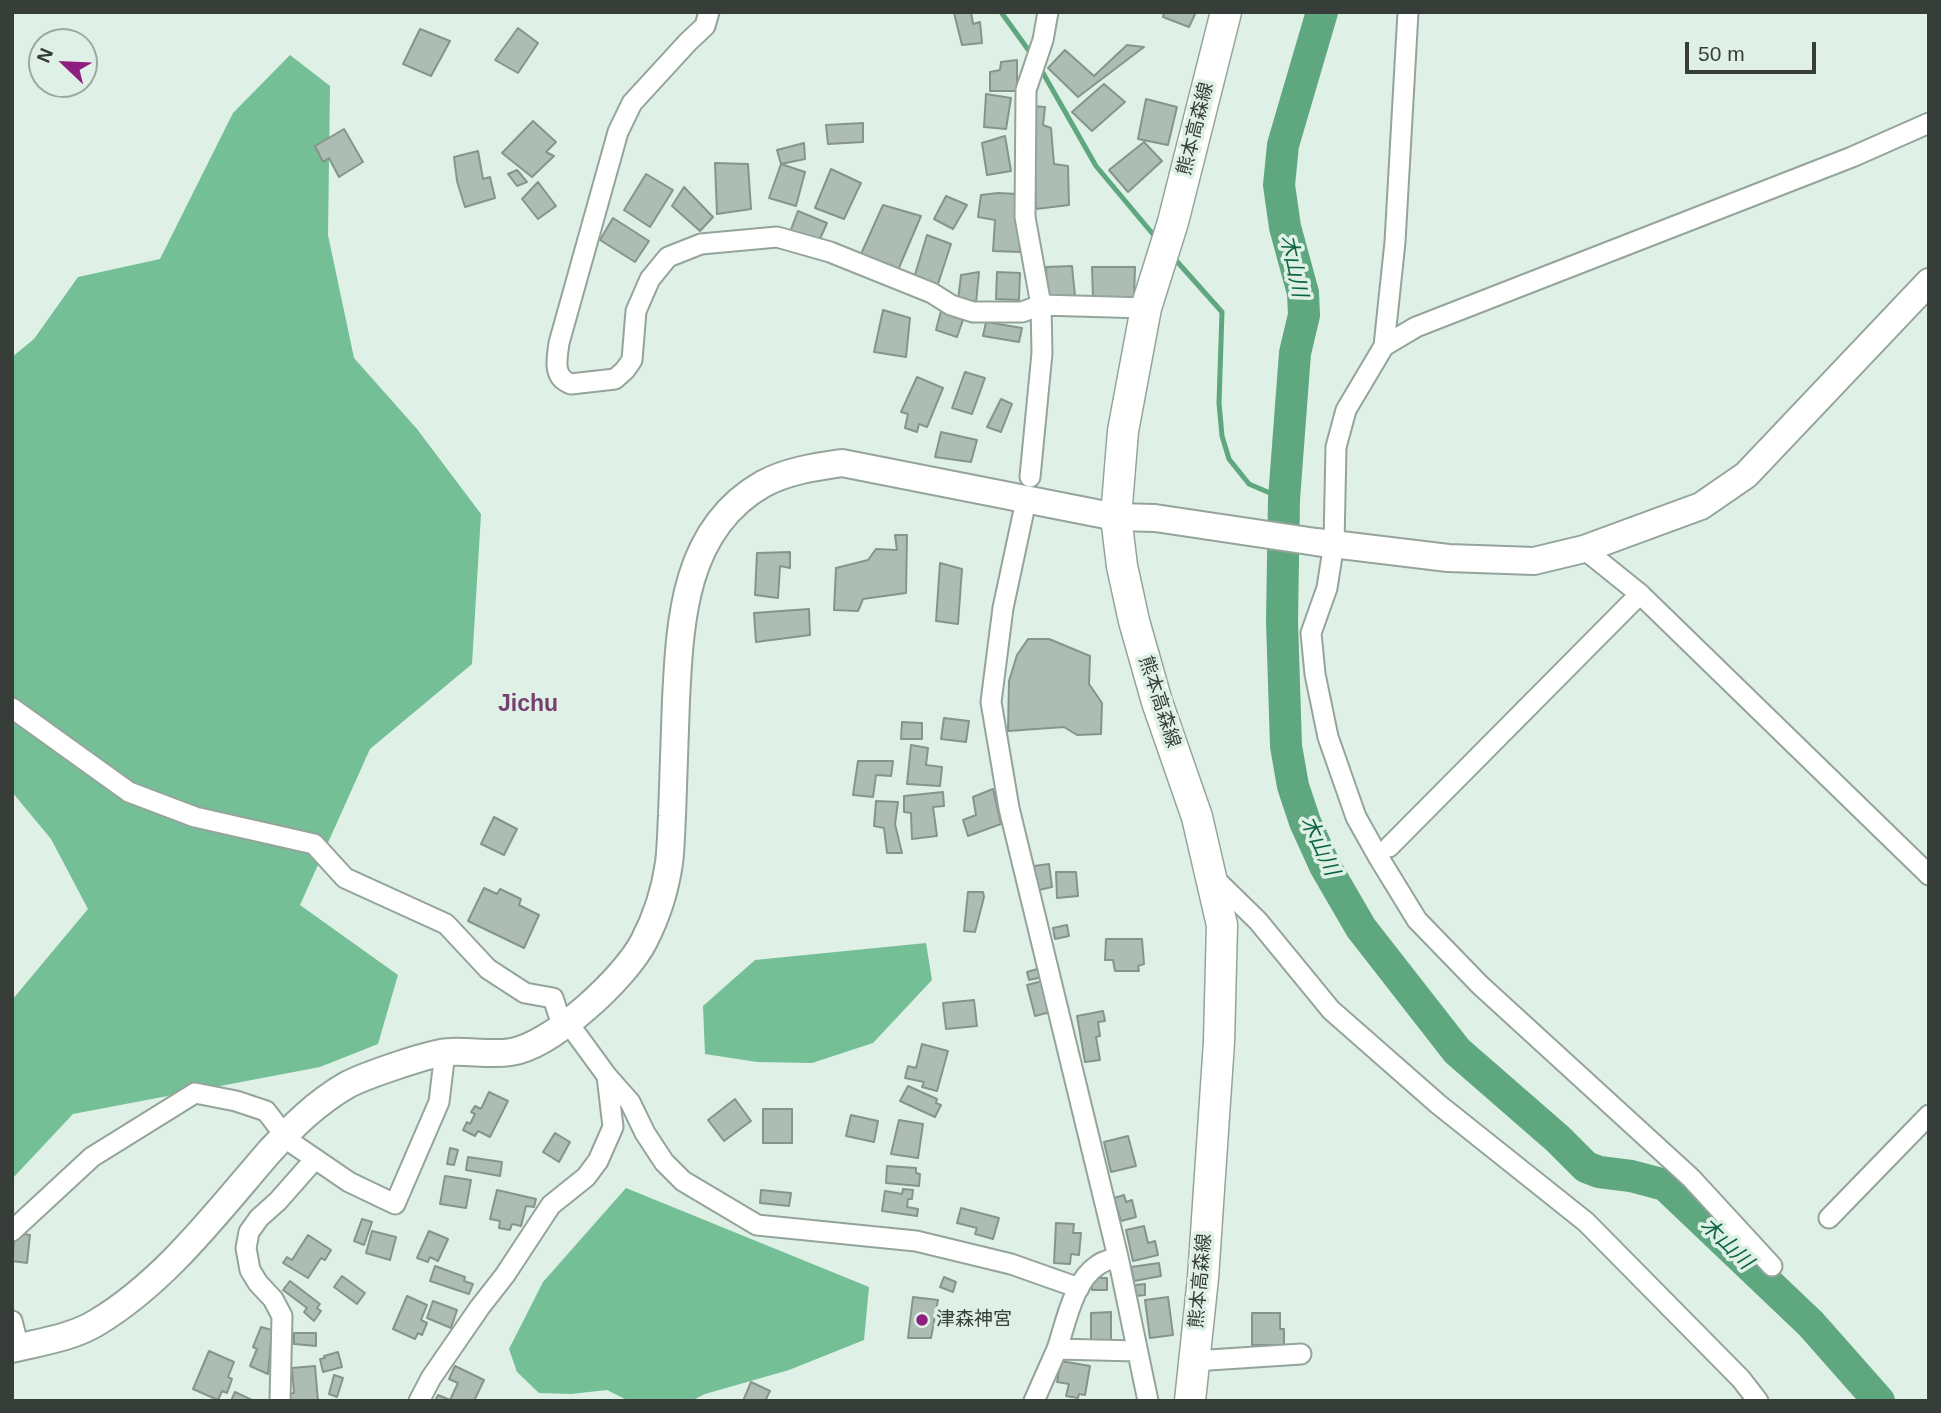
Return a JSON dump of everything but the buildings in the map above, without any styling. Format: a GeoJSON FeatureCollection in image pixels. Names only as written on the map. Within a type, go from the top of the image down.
{"type":"FeatureCollection","features":[{"type":"Feature","properties":{"kind":"main road","name":"熊本高森線"},"geometry":{"type":"LineString","coordinates":[[1190,1401],[1203,1278],[1219,1042],[1222,925],[1197,817],[1157,702],[1134,621],[1122,566],[1116,517],[1124,431],[1146,308],[1173,222],[1226,12]]}},
{"type":"Feature","properties":{"kind":"street"},"geometry":{"type":"LineString","coordinates":[[709,12],[705,26],[632,103],[618,132],[561,336],[556,365],[564,382],[571,384],[615,379],[625,370],[632,360],[636,312],[650,279],[668,257],[701,244],[777,237],[830,252],[973,312],[1022,312],[1041,305],[1146,308]]}},
{"type":"Feature","properties":{"kind":"street"},"geometry":{"type":"LineString","coordinates":[[1030,477],[1042,353],[1041,305],[1025,217],[1026,90],[1043,40],[1048,12]]}},
{"type":"Feature","properties":{"kind":"street"},"geometry":{"type":"LineString","coordinates":[[1408,12],[1395,242],[1384,346],[1346,410],[1336,447],[1325,543],[1327,588],[1311,633],[1315,674],[1332,748],[1356,817],[1417,920],[1480,985],[1691,1178],[1772,1266]]}},
{"type":"Feature","properties":{"kind":"street"},"geometry":{"type":"LineString","coordinates":[[1384,346],[1416,327],[1839,162],[1929,123]]}},
{"type":"Feature","properties":{"kind":"street"},"geometry":{"type":"LineString","coordinates":[[12,1321],[16,1348],[95,1324],[141,1292],[213,1216],[283,1134],[306,1113],[349,1084],[445,1052],[513,1052],[569,1024],[611,985],[642,945],[662,900],[670,860],[682,621],[689,582],[703,545],[727,512],[763,484],[800,469],[842,463],[1116,517],[1155,518],[1448,558],[1534,561],[1584,549],[1701,506],[1746,475],[1929,282]]}},
{"type":"Feature","properties":{"kind":"street"},"geometry":{"type":"LineString","coordinates":[[1024,510],[1003,608],[990,702],[1009,808],[1118,1257],[1148,1401]]}},
{"type":"Feature","properties":{"kind":"street"},"geometry":{"type":"LineString","coordinates":[[1584,549],[1640,594],[1929,875]]}},
{"type":"Feature","properties":{"kind":"street"},"geometry":{"type":"LineString","coordinates":[[1390,847],[1640,594]]}},
{"type":"Feature","properties":{"kind":"street"},"geometry":{"type":"LineString","coordinates":[[12,708],[129,792],[195,817],[314,845],[345,878],[446,924],[488,970],[525,993],[552,998],[560,1019],[569,1024],[607,1076],[630,1102],[645,1133],[664,1162],[682,1181],[757,1225],[916,1241],[1011,1264],[1079,1288]]}},
{"type":"Feature","properties":{"kind":"street"},"geometry":{"type":"LineString","coordinates":[[1211,875],[1258,921],[1331,1010],[1438,1104],[1586,1222],[1741,1379],[1758,1401]]}},
{"type":"Feature","properties":{"kind":"street"},"geometry":{"type":"LineString","coordinates":[[12,1231],[92,1157],[195,1093],[236,1101],[266,1111],[289,1141],[349,1182],[395,1204],[439,1102],[445,1052]]}},
{"type":"Feature","properties":{"kind":"street"},"geometry":{"type":"LineString","coordinates":[[419,1401],[431,1378],[551,1205],[586,1177],[598,1161],[613,1127],[607,1076]]}},
{"type":"Feature","properties":{"kind":"street"},"geometry":{"type":"LineString","coordinates":[[1829,1218],[1929,1115]]}},
{"type":"Feature","properties":{"kind":"street"},"geometry":{"type":"LineString","coordinates":[[280,1401],[282,1316],[273,1299],[250,1270],[246,1248],[249,1233],[259,1218],[315,1159]]}},
{"type":"Feature","properties":{"kind":"street"},"geometry":{"type":"LineString","coordinates":[[1034,1401],[1057,1349],[1079,1288],[1097,1265],[1118,1257]]}},
{"type":"Feature","properties":{"kind":"street"},"geometry":{"type":"LineString","coordinates":[[1057,1349],[1137,1351]]}},
{"type":"Feature","properties":{"kind":"street"},"geometry":{"type":"LineString","coordinates":[[1194,1361],[1301,1354]]}},
{"type":"Feature","properties":{"kind":"green space"},"geometry":{"type":"Polygon","coordinates":[[[290,55],[330,86],[328,235],[354,358],[417,429],[481,514],[472,664],[370,749],[300,905],[398,975],[378,1044],[320,1067],[73,1114],[12,1179],[12,1000],[88,909],[51,839],[12,792],[12,357],[34,339],[78,277],[160,259],[233,113],[290,55]]]}},
{"type":"Feature","properties":{"kind":"green space"},"geometry":{"type":"Polygon","coordinates":[[[926,943],[932,980],[873,1043],[812,1063],[757,1062],[705,1054],[703,1006],[755,960],[926,943]]]}},
{"type":"Feature","properties":{"kind":"green space"},"geometry":{"type":"Polygon","coordinates":[[[626,1188],[869,1287],[864,1340],[789,1370],[705,1394],[691,1401],[629,1401],[607,1390],[571,1394],[539,1393],[517,1372],[509,1349],[543,1282],[626,1188]]]}},
{"type":"Feature","properties":{"kind":"waterway"},"geometry":{"type":"LineString","coordinates":[[1001,12],[1032,55]]}},
{"type":"Feature","properties":{"kind":"waterway","name":"木山川"},"geometry":{"type":"LineString","coordinates":[[1322,12],[1283,145],[1279,185],[1285,227],[1303,293],[1304,315],[1295,353],[1284,499],[1282,621],[1286,746],[1293,786],[1305,822],[1325,866],[1361,928],[1457,1051],[1586,1167],[1665,1185],[1811,1324],[1879,1401]]}},
{"type":"Feature","properties":{"kind":"waterway"},"geometry":{"type":"LineString","coordinates":[[1039,66],[1096,166],[1157,239]]}},
{"type":"Feature","properties":{"kind":"waterway"},"geometry":{"type":"LineString","coordinates":[[1173,257],[1222,312],[1219,403],[1222,436],[1229,459],[1249,484],[1284,499]]}},
{"type":"Feature","properties":{"kind":"place","name":"津森神宮"},"geometry":{"type":"Point","coordinates":[922,1320]}},
{"type":"Feature","properties":{"kind":"district","name":"Jichu"},"geometry":{"type":"Point","coordinates":[528,705]}}]}
